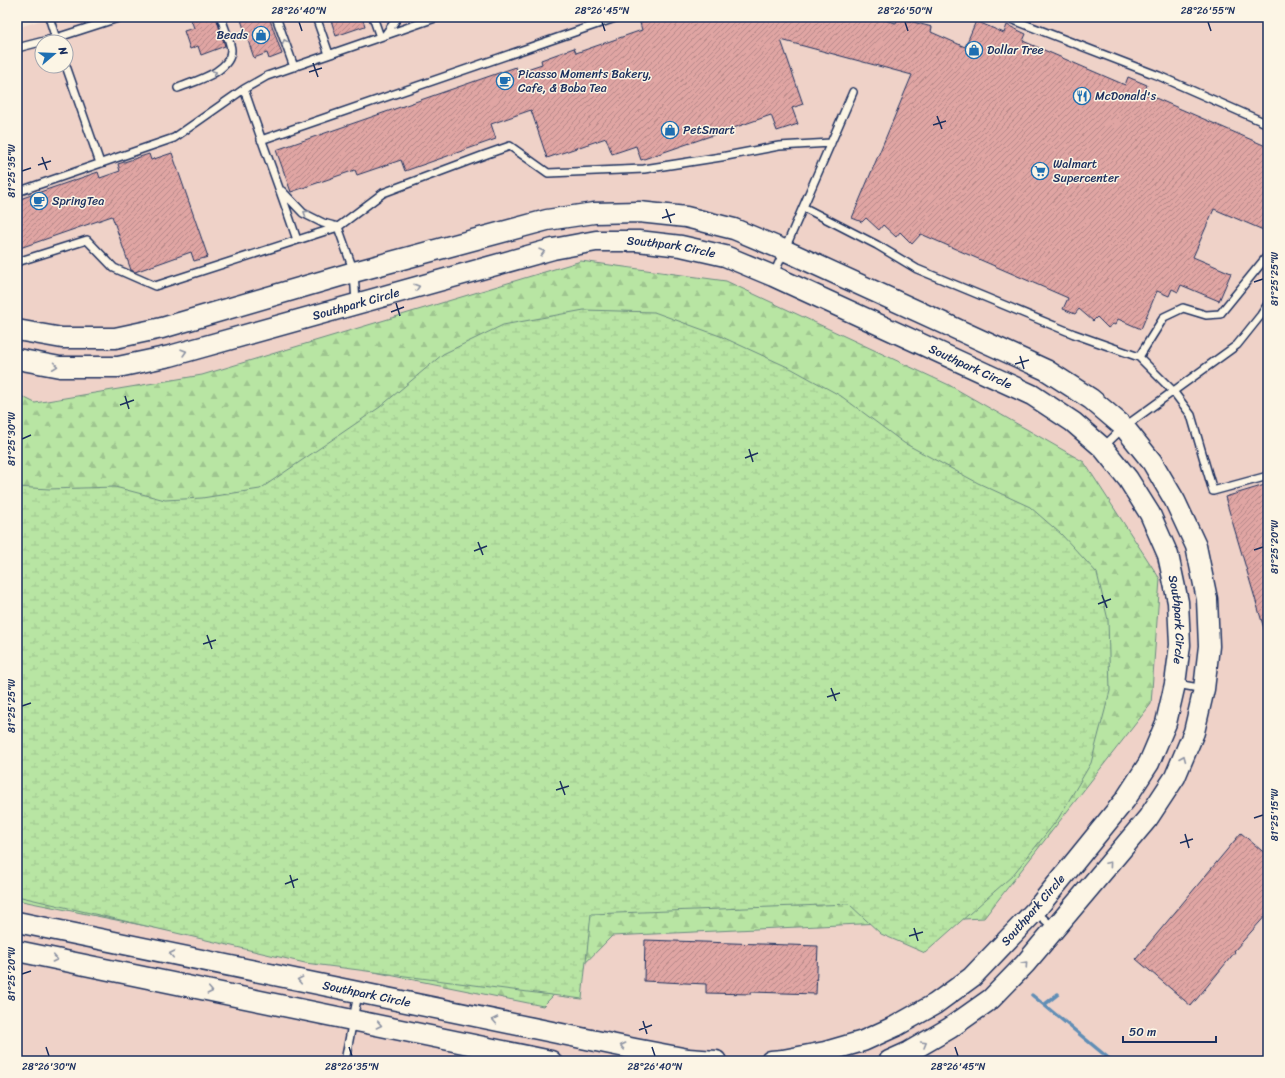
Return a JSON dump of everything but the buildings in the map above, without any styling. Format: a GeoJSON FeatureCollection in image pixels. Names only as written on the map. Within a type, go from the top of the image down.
{"type":"FeatureCollection","features":[{"type":"Feature","properties":{"kind":"street"},"geometry":{"type":"LineString","coordinates":[[17,330],[62,338],[115,338],[162,328],[354,272],[547,220],[594,213],[639,212],[686,217],[734,229],[784,250],[1046,370],[1091,399],[1124,427],[1152,462],[1175,500],[1196,546],[1207,599],[1209,646],[1204,689],[1194,732],[1175,777],[1148,818],[1025,964],[991,999],[950,1028],[909,1052],[889,1061]]}},
{"type":"Feature","properties":{"kind":"street","name":"Southpark Circle"},"geometry":{"type":"LineString","coordinates":[[17,359],[60,366],[118,367],[170,356],[553,249],[596,241],[638,241],[681,246],[726,256],[773,276],[1032,395],[1074,422],[1103,448],[1128,479],[1150,514],[1168,555],[1178,602],[1180,645],[1175,684],[1166,723],[1149,763],[1125,800],[1036,911],[972,977],[935,1004],[896,1026],[863,1040],[825,1052],[779,1061]]}},
{"type":"Feature","properties":{"kind":"street","name":"Southpark Circle"},"geometry":{"type":"LineString","coordinates":[[17,922],[688,1059],[716,1061]]}},
{"type":"Feature","properties":{"kind":"street"},"geometry":{"type":"LineString","coordinates":[[17,951],[551,1061]]}},
{"type":"Feature","properties":{"kind":"lane"},"geometry":{"type":"LineString","coordinates":[[49,17],[55,34]]}},
{"type":"Feature","properties":{"kind":"lane"},"geometry":{"type":"LineString","coordinates":[[74,34],[121,17]]}},
{"type":"Feature","properties":{"kind":"lane"},"geometry":{"type":"LineString","coordinates":[[178,88],[220,71],[229,58],[231,49],[221,17]]}},
{"type":"Feature","properties":{"kind":"lane"},"geometry":{"type":"LineString","coordinates":[[276,17],[294,67]]}},
{"type":"Feature","properties":{"kind":"lane"},"geometry":{"type":"LineString","coordinates":[[316,17],[329,54]]}},
{"type":"Feature","properties":{"kind":"lane"},"geometry":{"type":"LineString","coordinates":[[373,17],[383,36]]}},
{"type":"Feature","properties":{"kind":"lane"},"geometry":{"type":"LineString","coordinates":[[383,36],[398,17]]}},
{"type":"Feature","properties":{"kind":"lane"},"geometry":{"type":"LineString","coordinates":[[17,192],[174,138],[244,89],[267,76],[438,17]]}},
{"type":"Feature","properties":{"kind":"lane"},"geometry":{"type":"LineString","coordinates":[[261,140],[618,17]]}},
{"type":"Feature","properties":{"kind":"lane"},"geometry":{"type":"LineString","coordinates":[[1006,17],[1159,76],[1268,124]]}},
{"type":"Feature","properties":{"kind":"lane"},"geometry":{"type":"LineString","coordinates":[[17,48],[34,45]]}},
{"type":"Feature","properties":{"kind":"lane"},"geometry":{"type":"LineString","coordinates":[[69,74],[100,163]]}},
{"type":"Feature","properties":{"kind":"lane"},"geometry":{"type":"LineString","coordinates":[[244,89],[297,240]]}},
{"type":"Feature","properties":{"kind":"lane"},"geometry":{"type":"LineString","coordinates":[[773,276],[853,92]]}},
{"type":"Feature","properties":{"kind":"lane"},"geometry":{"type":"LineString","coordinates":[[17,262],[86,240],[114,268],[155,286],[338,227],[383,193],[510,146],[548,173],[644,169],[721,158],[779,146],[831,143]]}},
{"type":"Feature","properties":{"kind":"lane"},"geometry":{"type":"LineString","coordinates":[[280,190],[303,213],[324,223],[338,227]]}},
{"type":"Feature","properties":{"kind":"lane"},"geometry":{"type":"LineString","coordinates":[[803,207],[917,269],[1074,334],[1139,357],[1173,391],[1191,415],[1213,491],[1268,476]]}},
{"type":"Feature","properties":{"kind":"lane"},"geometry":{"type":"LineString","coordinates":[[338,227],[354,272],[356,303]]}},
{"type":"Feature","properties":{"kind":"lane"},"geometry":{"type":"LineString","coordinates":[[1139,357],[1164,318],[1183,308],[1206,315],[1220,314],[1268,255]]}},
{"type":"Feature","properties":{"kind":"lane"},"geometry":{"type":"LineString","coordinates":[[1103,448],[1124,427],[1237,345],[1268,304]]}},
{"type":"Feature","properties":{"kind":"lane"},"geometry":{"type":"LineString","coordinates":[[1175,684],[1204,689]]}},
{"type":"Feature","properties":{"kind":"lane"},"geometry":{"type":"LineString","coordinates":[[1036,911],[1056,929]]}},
{"type":"Feature","properties":{"kind":"lane"},"geometry":{"type":"LineString","coordinates":[[345,1061],[359,992]]}},
{"type":"Feature","properties":{"kind":"shaded area"},"geometry":{"type":"Polygon","coordinates":[[[51,17],[1268,17],[1268,1053],[1261,1061],[17,1061],[17,28],[51,17]]]}},
{"type":"Feature","properties":{"kind":"green space"},"geometry":{"type":"Polygon","coordinates":[[[581,261],[726,281],[949,385],[1084,462],[1160,579],[1151,704],[984,918],[612,936],[543,1006],[17,900],[17,394],[35,403],[202,375],[581,261]]]}},
{"type":"Feature","properties":{"kind":"green space"},"geometry":{"type":"Polygon","coordinates":[[[584,310],[654,312],[720,336],[792,369],[841,396],[904,443],[978,483],[1030,507],[1061,534],[1097,573],[1108,620],[1110,691],[1091,763],[1058,819],[1012,876],[925,953],[881,934],[849,904],[591,914],[582,999],[305,963],[17,896],[17,487],[49,489],[115,487],[165,500],[202,498],[260,489],[380,407],[443,354],[503,325],[584,310]]]}},
{"type":"Feature","properties":{"kind":"waterway"},"geometry":{"type":"LineString","coordinates":[[1044,1005],[1058,994]]}},
{"type":"Feature","properties":{"kind":"waterway"},"geometry":{"type":"LineString","coordinates":[[1032,995],[1112,1061]]}},
{"type":"Feature","properties":{"kind":"place","name":"Beads"},"geometry":{"type":"Point","coordinates":[261,35]}},
{"type":"Feature","properties":{"kind":"place","name":"Dollar Tree"},"geometry":{"type":"Point","coordinates":[974,50]}},
{"type":"Feature","properties":{"kind":"place","name":"Picasso Moments Bakery, Cafe, & Boba Tea"},"geometry":{"type":"Point","coordinates":[505,81]}},
{"type":"Feature","properties":{"kind":"place","name":"McDonald's"},"geometry":{"type":"Point","coordinates":[1082,96]}},
{"type":"Feature","properties":{"kind":"place","name":"PetSmart"},"geometry":{"type":"Point","coordinates":[670,130]}},
{"type":"Feature","properties":{"kind":"place","name":"Walmart Supercenter"},"geometry":{"type":"Point","coordinates":[1040,171]}},
{"type":"Feature","properties":{"kind":"place","name":"SpringTea"},"geometry":{"type":"Point","coordinates":[39,201]}}]}
